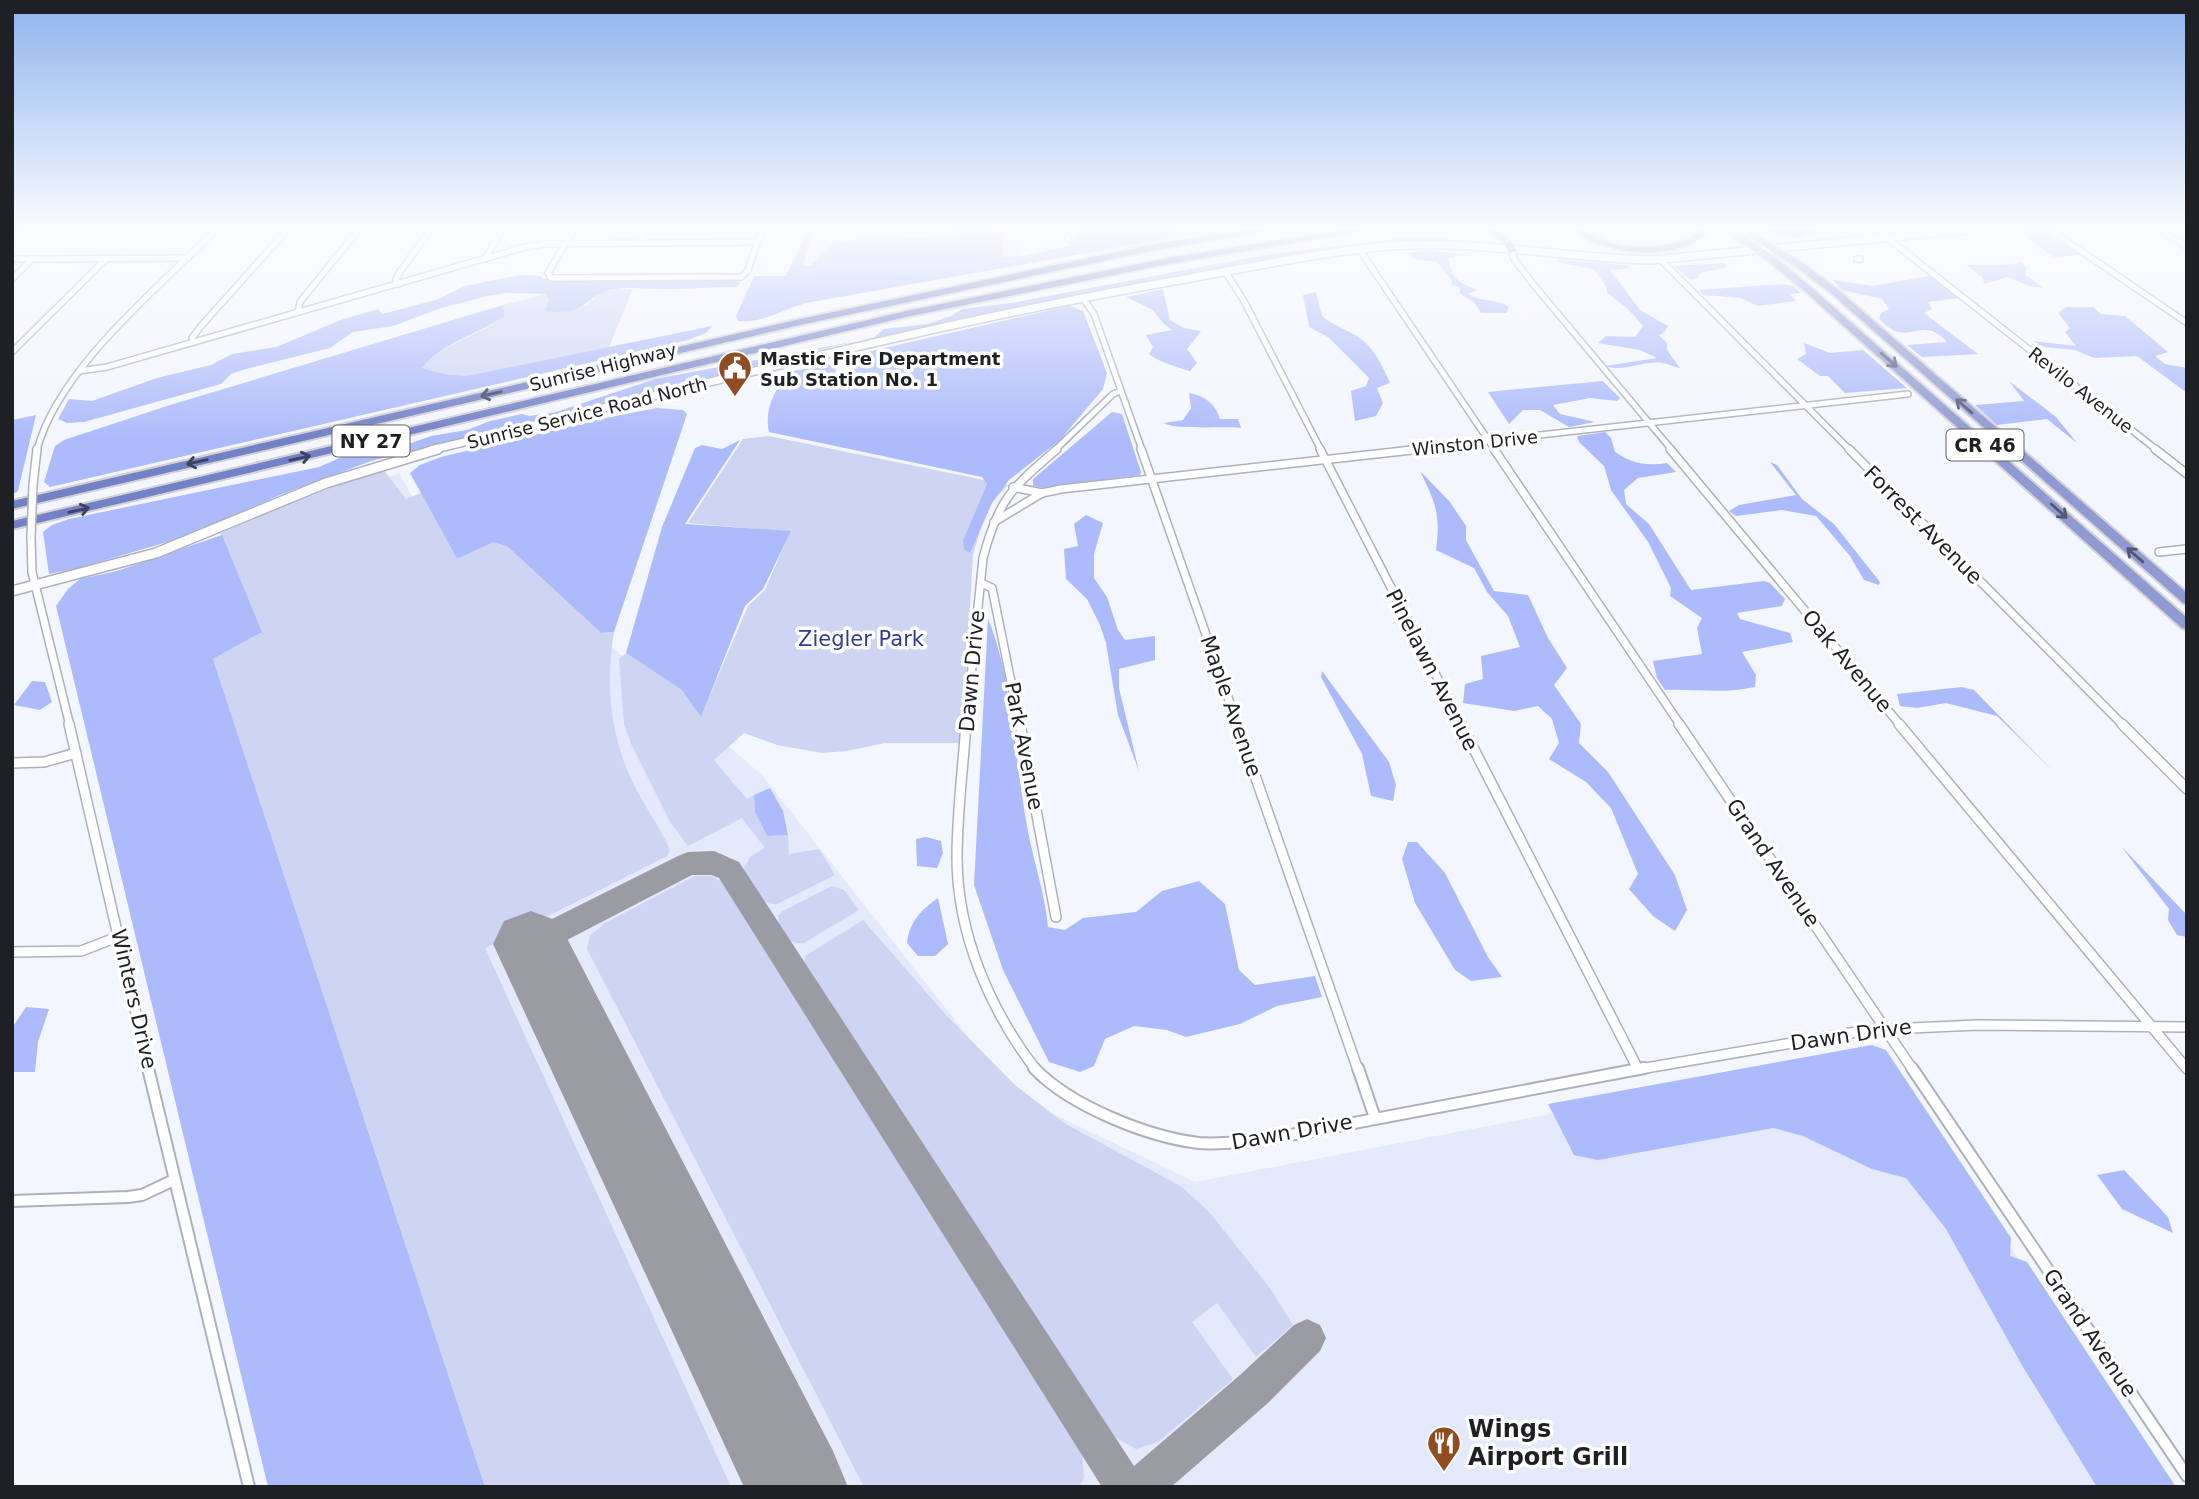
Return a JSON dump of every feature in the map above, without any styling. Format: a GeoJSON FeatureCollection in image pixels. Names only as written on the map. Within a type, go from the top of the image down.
{"type":"FeatureCollection","features":[{"type":"Feature","properties":{"kind":"highway","name":"Sunrise Highway"},"geometry":{"type":"LineString","coordinates":[[12,505],[909,299]]}},
{"type":"Feature","properties":{"kind":"highway","name":"Sunrise Highway"},"geometry":{"type":"LineString","coordinates":[[12,525],[906,314],[980,299]]}},
{"type":"Feature","properties":{"kind":"highway","name":"CR 46"},"geometry":{"type":"LineString","coordinates":[[1816,299],[1880,352],[2187,625]]}},
{"type":"Feature","properties":{"kind":"highway","name":"CR 46"},"geometry":{"type":"LineString","coordinates":[[1843,299],[2187,600]]}},
{"type":"Feature","properties":{"kind":"street"},"geometry":{"type":"LineString","coordinates":[[12,352],[66,299]]}},
{"type":"Feature","properties":{"kind":"street","name":"Winters Drive"},"geometry":{"type":"LineString","coordinates":[[148,299],[79,371],[54,409],[39,442],[33,485],[32,572],[120,936],[174,1180],[249,1487]]}},
{"type":"Feature","properties":{"kind":"street"},"geometry":{"type":"LineString","coordinates":[[194,342],[192,338],[225,299]]}},
{"type":"Feature","properties":{"kind":"street"},"geometry":{"type":"LineString","coordinates":[[298,312],[302,299]]}},
{"type":"Feature","properties":{"kind":"street"},"geometry":{"type":"LineString","coordinates":[[79,371],[107,367],[345,299]]}},
{"type":"Feature","properties":{"kind":"street","name":"Sunrise Service Road North"},"geometry":{"type":"LineString","coordinates":[[12,591],[156,553],[326,483],[415,454],[905,336],[1073,299]]}},
{"type":"Feature","properties":{"kind":"street","name":"Maple Avenue"},"geometry":{"type":"LineString","coordinates":[[1083,299],[1094,314],[1375,1118]]}},
{"type":"Feature","properties":{"kind":"street","name":"Pinelawn Avenue"},"geometry":{"type":"LineString","coordinates":[[1243,299],[1638,1069]]}},
{"type":"Feature","properties":{"kind":"street","name":"Grand Avenue"},"geometry":{"type":"LineString","coordinates":[[1393,299],[2187,1476]]}},
{"type":"Feature","properties":{"kind":"street","name":"Oak Avenue"},"geometry":{"type":"LineString","coordinates":[[1546,299],[2187,1069]]}},
{"type":"Feature","properties":{"kind":"street","name":"Forrest Avenue"},"geometry":{"type":"LineString","coordinates":[[1699,299],[2187,789]]}},
{"type":"Feature","properties":{"kind":"street","name":"Revilo Avenue"},"geometry":{"type":"LineString","coordinates":[[1965,299],[2187,474]]}},
{"type":"Feature","properties":{"kind":"street"},"geometry":{"type":"LineString","coordinates":[[2152,299],[2187,323]]}},
{"type":"Feature","properties":{"kind":"street","name":"Dawn Drive"},"geometry":{"type":"LineString","coordinates":[[1121,391],[1113,394],[1088,421],[1013,487],[999,508],[984,549],[971,660],[957,858],[958,887],[965,925],[977,963],[1015,1039],[1037,1071],[1062,1090],[1092,1107],[1164,1136],[1197,1143],[1220,1144],[1269,1139],[1638,1069],[1884,1029],[1977,1025],[2187,1027]]}},
{"type":"Feature","properties":{"kind":"street","name":"Winston Drive"},"geometry":{"type":"LineString","coordinates":[[1013,487],[1042,493],[1908,394]]}},
{"type":"Feature","properties":{"kind":"street","name":"Winston Drive"},"geometry":{"type":"LineString","coordinates":[[994,522],[1042,493]]}},
{"type":"Feature","properties":{"kind":"street"},"geometry":{"type":"LineString","coordinates":[[2158,552],[2187,549]]}},
{"type":"Feature","properties":{"kind":"street","name":"Park Avenue"},"geometry":{"type":"LineString","coordinates":[[981,583],[992,588],[1002,631],[1056,917]]}},
{"type":"Feature","properties":{"kind":"street"},"geometry":{"type":"LineString","coordinates":[[12,762],[44,762],[76,753]]}},
{"type":"Feature","properties":{"kind":"street"},"geometry":{"type":"LineString","coordinates":[[12,952],[80,951],[120,936]]}},
{"type":"Feature","properties":{"kind":"street"},"geometry":{"type":"LineString","coordinates":[[12,1201],[128,1197],[142,1195],[174,1180]]}},
{"type":"Feature","properties":{"kind":"shaded area"},"geometry":{"type":"Polygon","coordinates":[[[476,299],[438,309],[393,326],[353,332],[330,348],[242,370],[231,374],[221,384],[84,422],[67,423],[58,419],[69,399],[92,401],[157,378],[211,365],[232,354],[276,347],[341,320],[378,309],[382,314],[436,300],[476,299]]]}},
{"type":"Feature","properties":{"kind":"shaded area"},"geometry":{"type":"Polygon","coordinates":[[[591,299],[578,308],[559,312],[545,311],[549,300],[591,299]]]}},
{"type":"Feature","properties":{"kind":"shaded area"},"geometry":{"type":"Polygon","coordinates":[[[744,299],[829,299],[806,303],[764,318],[738,321],[736,316],[744,299]]]}},
{"type":"Feature","properties":{"kind":"shaded area"},"geometry":{"type":"Polygon","coordinates":[[[1032,299],[1056,299],[871,340],[884,329],[928,324],[962,309],[1032,299]]]}},
{"type":"Feature","properties":{"kind":"shaded area"},"geometry":{"type":"Polygon","coordinates":[[[1130,299],[1165,299],[1170,320],[1184,328],[1201,331],[1187,349],[1197,363],[1190,371],[1149,354],[1153,347],[1146,335],[1172,330],[1153,310],[1130,299]]]}},
{"type":"Feature","properties":{"kind":"shaded area"},"geometry":{"type":"Polygon","coordinates":[[[1304,299],[1318,299],[1322,316],[1363,340],[1373,351],[1390,383],[1377,388],[1383,403],[1376,416],[1355,421],[1351,391],[1366,386],[1369,378],[1328,337],[1309,327],[1304,299]]]}},
{"type":"Feature","properties":{"kind":"shaded area"},"geometry":{"type":"Polygon","coordinates":[[[1469,299],[1494,301],[1509,307],[1506,313],[1481,313],[1469,299]]]}},
{"type":"Feature","properties":{"kind":"shaded area"},"geometry":{"type":"Polygon","coordinates":[[[1615,299],[1632,299],[1640,310],[1668,326],[1664,333],[1659,335],[1667,343],[1667,350],[1680,368],[1665,363],[1619,368],[1605,366],[1657,358],[1640,350],[1598,343],[1606,336],[1635,337],[1643,326],[1615,299]]]}},
{"type":"Feature","properties":{"kind":"shaded area"},"geometry":{"type":"Polygon","coordinates":[[[1743,299],[1796,301],[1758,306],[1743,299]]]}},
{"type":"Feature","properties":{"kind":"shaded area"},"geometry":{"type":"Polygon","coordinates":[[[1882,299],[1951,299],[1928,302],[1932,309],[1924,313],[1978,354],[1922,357],[1907,345],[1947,342],[1931,331],[1907,333],[1891,329],[1879,319],[1881,313],[1889,309],[1882,299]]]}},
{"type":"Feature","properties":{"kind":"shaded area"},"geometry":{"type":"Polygon","coordinates":[[[503,305],[505,316],[440,351],[422,368],[466,376],[712,326],[706,333],[688,340],[50,487],[44,482],[55,446],[64,440],[170,405],[503,305]]]}},
{"type":"Feature","properties":{"kind":"shaded area"},"geometry":{"type":"Polygon","coordinates":[[[1069,306],[1083,311],[1107,373],[1103,389],[1060,440],[1009,480],[992,503],[970,553],[964,549],[963,541],[987,484],[982,477],[769,432],[769,408],[787,372],[834,364],[836,370],[830,386],[841,389],[851,369],[845,357],[1069,306]]]}},
{"type":"Feature","properties":{"kind":"shaded area"},"geometry":{"type":"Polygon","coordinates":[[[2066,307],[2093,307],[2101,314],[2125,316],[2168,352],[2155,356],[2165,364],[2187,368],[2187,393],[2137,356],[2094,358],[2075,350],[2044,347],[2033,341],[2076,346],[2065,332],[2070,328],[2058,313],[2066,307]]]}},
{"type":"Feature","properties":{"kind":"shaded area"},"geometry":{"type":"Polygon","coordinates":[[[852,342],[371,461],[280,495],[184,537],[79,568],[49,574],[43,532],[52,525],[69,519],[319,467],[342,457],[394,449],[431,436],[467,430],[490,421],[522,414],[529,416],[556,412],[655,379],[852,342]]]}},
{"type":"Feature","properties":{"kind":"shaded area"},"geometry":{"type":"Polygon","coordinates":[[[1804,343],[1830,353],[1863,350],[1907,388],[1845,393],[1828,376],[1820,376],[1797,359],[1806,354],[1804,343]]]}},
{"type":"Feature","properties":{"kind":"shaded area"},"geometry":{"type":"Polygon","coordinates":[[[1603,381],[1620,398],[1617,401],[1590,398],[1553,405],[1560,414],[1595,422],[1569,427],[1540,410],[1523,410],[1509,424],[1488,392],[1603,381]]]}},
{"type":"Feature","properties":{"kind":"shaded area"},"geometry":{"type":"Polygon","coordinates":[[[2009,381],[2056,417],[2077,443],[2047,419],[1997,425],[1975,405],[2024,401],[2009,381]]]}},
{"type":"Feature","properties":{"kind":"shaded area"},"geometry":{"type":"Polygon","coordinates":[[[1189,393],[1209,401],[1220,419],[1238,419],[1241,428],[1188,427],[1164,423],[1183,420],[1191,408],[1189,393]]]}},
{"type":"Feature","properties":{"kind":"shaded area"},"geometry":{"type":"Polygon","coordinates":[[[657,408],[683,410],[687,414],[614,632],[601,633],[508,547],[494,542],[457,559],[410,473],[420,465],[441,457],[657,408]]]}},
{"type":"Feature","properties":{"kind":"shaded area"},"geometry":{"type":"Polygon","coordinates":[[[1112,412],[1122,414],[1140,475],[1044,488],[1033,486],[1033,479],[1112,412]]]}},
{"type":"Feature","properties":{"kind":"shaded area"},"geometry":{"type":"Polygon","coordinates":[[[36,415],[18,491],[12,495],[12,420],[36,415]]]}},
{"type":"Feature","properties":{"kind":"shaded area"},"geometry":{"type":"Polygon","coordinates":[[[1605,432],[1611,438],[1615,452],[1622,456],[1640,463],[1667,463],[1676,472],[1638,478],[1624,490],[1626,504],[1649,524],[1691,590],[1764,581],[1770,583],[1785,599],[1782,606],[1737,613],[1740,619],[1790,633],[1793,642],[1742,652],[1756,675],[1755,687],[1722,691],[1665,690],[1657,678],[1653,661],[1702,654],[1697,628],[1702,618],[1670,596],[1671,588],[1648,542],[1611,490],[1604,466],[1579,442],[1577,436],[1605,432]]]}},
{"type":"Feature","properties":{"kind":"shaded area"},"geometry":{"type":"Polygon","coordinates":[[[740,440],[685,524],[791,531],[763,589],[745,606],[701,717],[682,690],[626,653],[662,527],[695,448],[702,445],[722,449],[740,440]]]}},
{"type":"Feature","properties":{"kind":"shaded area"},"geometry":{"type":"Polygon","coordinates":[[[1770,462],[1777,465],[1802,499],[1834,524],[1880,582],[1879,585],[1864,580],[1850,556],[1816,516],[1782,510],[1736,516],[1729,511],[1739,505],[1796,495],[1770,462]]]}},
{"type":"Feature","properties":{"kind":"shaded area"},"geometry":{"type":"Polygon","coordinates":[[[1420,471],[1450,502],[1466,526],[1466,540],[1494,591],[1528,595],[1548,638],[1567,668],[1554,685],[1581,724],[1579,743],[1608,772],[1675,875],[1687,910],[1675,931],[1653,916],[1629,889],[1638,874],[1611,808],[1586,782],[1549,759],[1559,743],[1552,719],[1538,706],[1514,711],[1463,703],[1465,684],[1483,679],[1481,656],[1520,647],[1508,616],[1487,592],[1474,568],[1436,550],[1436,509],[1420,471]]]}},
{"type":"Feature","properties":{"kind":"shaded area"},"geometry":{"type":"Polygon","coordinates":[[[399,473],[452,565],[494,546],[762,775],[1014,1095],[1195,1182],[1880,1051],[2170,1487],[507,1487],[233,539],[399,473]]]}},
{"type":"Feature","properties":{"kind":"shaded area"},"geometry":{"type":"Polygon","coordinates":[[[1086,515],[1103,523],[1094,554],[1094,578],[1107,597],[1118,630],[1125,640],[1155,636],[1155,660],[1119,669],[1119,688],[1139,771],[1118,715],[1106,643],[1100,625],[1087,599],[1066,579],[1064,549],[1078,546],[1074,524],[1086,515]]]}},
{"type":"Feature","properties":{"kind":"shaded area"},"geometry":{"type":"Polygon","coordinates":[[[222,535],[262,632],[213,659],[485,1487],[268,1487],[56,606],[68,589],[80,579],[117,571],[222,535]]]}},
{"type":"Feature","properties":{"kind":"shaded area"},"geometry":{"type":"Polygon","coordinates":[[[988,619],[1003,667],[1027,826],[1048,927],[1065,930],[1083,918],[1136,912],[1162,891],[1199,881],[1225,904],[1239,970],[1255,985],[1315,976],[1322,997],[1277,1006],[1240,1024],[1186,1037],[1167,1030],[1134,1026],[1105,1039],[1094,1066],[1080,1072],[1049,1062],[1003,970],[974,885],[988,619]]]}},
{"type":"Feature","properties":{"kind":"shaded area"},"geometry":{"type":"Polygon","coordinates":[[[1322,671],[1389,762],[1396,785],[1393,801],[1371,796],[1362,754],[1321,677],[1322,671]]]}},
{"type":"Feature","properties":{"kind":"shaded area"},"geometry":{"type":"Polygon","coordinates":[[[32,681],[45,682],[52,702],[40,710],[14,705],[32,681]]]}},
{"type":"Feature","properties":{"kind":"shaded area"},"geometry":{"type":"Polygon","coordinates":[[[1962,687],[1974,690],[2053,771],[1997,716],[1946,703],[1917,708],[1900,706],[1897,694],[1962,687]]]}},
{"type":"Feature","properties":{"kind":"shaded area"},"geometry":{"type":"Polygon","coordinates":[[[770,788],[783,811],[788,835],[767,836],[755,812],[754,795],[770,788]]]}},
{"type":"Feature","properties":{"kind":"shaded area"},"geometry":{"type":"Polygon","coordinates":[[[926,837],[941,841],[943,853],[937,868],[917,866],[916,839],[926,837]]]}},
{"type":"Feature","properties":{"kind":"shaded area"},"geometry":{"type":"Polygon","coordinates":[[[1408,842],[1417,842],[1445,873],[1488,957],[1502,977],[1471,981],[1455,970],[1415,903],[1402,859],[1408,842]]]}},
{"type":"Feature","properties":{"kind":"shaded area"},"geometry":{"type":"Polygon","coordinates":[[[2121,846],[2187,915],[2187,937],[2177,935],[2168,920],[2169,909],[2121,846]]]}},
{"type":"Feature","properties":{"kind":"shaded area"},"geometry":{"type":"Polygon","coordinates":[[[938,898],[948,944],[935,956],[918,956],[907,943],[910,929],[921,912],[938,898]]]}},
{"type":"Feature","properties":{"kind":"shaded area"},"geometry":{"type":"Polygon","coordinates":[[[26,1007],[49,1009],[38,1042],[35,1072],[12,1072],[12,1028],[26,1007]]]}},
{"type":"Feature","properties":{"kind":"shaded area"},"geometry":{"type":"Polygon","coordinates":[[[1872,1045],[1886,1050],[2011,1238],[2010,1256],[2027,1262],[2176,1487],[2097,1487],[2023,1367],[1946,1229],[1906,1178],[1872,1169],[1803,1136],[1773,1128],[1598,1160],[1574,1155],[1548,1104],[1872,1045]]]}},
{"type":"Feature","properties":{"kind":"shaded area"},"geometry":{"type":"Polygon","coordinates":[[[2124,1170],[2168,1217],[2173,1233],[2122,1209],[2097,1175],[2124,1170]]]}},
{"type":"Feature","properties":{"kind":"green space"},"geometry":{"type":"Polygon","coordinates":[[[527,299],[548,299],[586,306],[593,299],[629,299],[609,347],[466,376],[421,368],[442,351],[505,316],[503,305],[527,299]]]}},
{"type":"Feature","properties":{"kind":"green space","name":"Ziegler Park"},"geometry":{"type":"Polygon","coordinates":[[[769,436],[1008,485],[993,501],[983,520],[973,555],[962,743],[885,743],[822,753],[777,745],[744,733],[714,760],[747,799],[754,795],[755,812],[767,836],[788,835],[789,854],[819,849],[835,875],[777,904],[770,904],[760,898],[742,872],[750,857],[765,848],[742,818],[688,846],[670,822],[631,744],[624,724],[619,659],[626,653],[683,690],[701,716],[748,606],[765,590],[790,532],[688,523],[743,439],[769,436]]]}},
{"type":"Feature","properties":{"kind":"green space"},"geometry":{"type":"Polygon","coordinates":[[[376,469],[383,469],[406,499],[421,493],[457,559],[494,542],[508,547],[601,633],[614,632],[610,686],[617,739],[633,784],[670,850],[667,856],[485,948],[731,1487],[485,1487],[213,659],[262,632],[220,533],[376,469]]]}},
{"type":"Feature","properties":{"kind":"green space"},"geometry":{"type":"Polygon","coordinates":[[[695,876],[711,876],[726,884],[1082,1450],[1084,1478],[1079,1487],[864,1487],[587,949],[590,936],[605,923],[695,876]]]}},
{"type":"Feature","properties":{"kind":"green space"},"geometry":{"type":"Polygon","coordinates":[[[832,886],[844,890],[859,910],[804,943],[788,940],[782,932],[778,916],[832,886]]]}},
{"type":"Feature","properties":{"kind":"green space"},"geometry":{"type":"Polygon","coordinates":[[[863,920],[947,1016],[1015,1085],[1064,1123],[1182,1187],[1210,1213],[1270,1288],[1293,1325],[1256,1357],[1217,1303],[1192,1322],[1233,1379],[1158,1442],[1136,1449],[1112,1436],[804,965],[805,956],[863,920]]]}},
{"type":"Feature","properties":{"kind":"taxiway"},"geometry":{"type":"LineString","coordinates":[[531,944],[688,864],[714,863],[729,870],[1125,1487]]}},
{"type":"Feature","properties":{"kind":"taxiway"},"geometry":{"type":"LineString","coordinates":[[1140,1487],[1254,1389],[1307,1338]]}},
{"type":"Feature","properties":{"kind":"runway"},"geometry":{"type":"LineString","coordinates":[[531,944],[797,1487]]}},
{"type":"Feature","properties":{"kind":"place","name":"Mastic Fire Department Sub Station No. 1"},"geometry":{"type":"Point","coordinates":[735,398]}},
{"type":"Feature","properties":{"kind":"place","name":"Wings Airport Grill"},"geometry":{"type":"Point","coordinates":[1444,1473]}}]}
